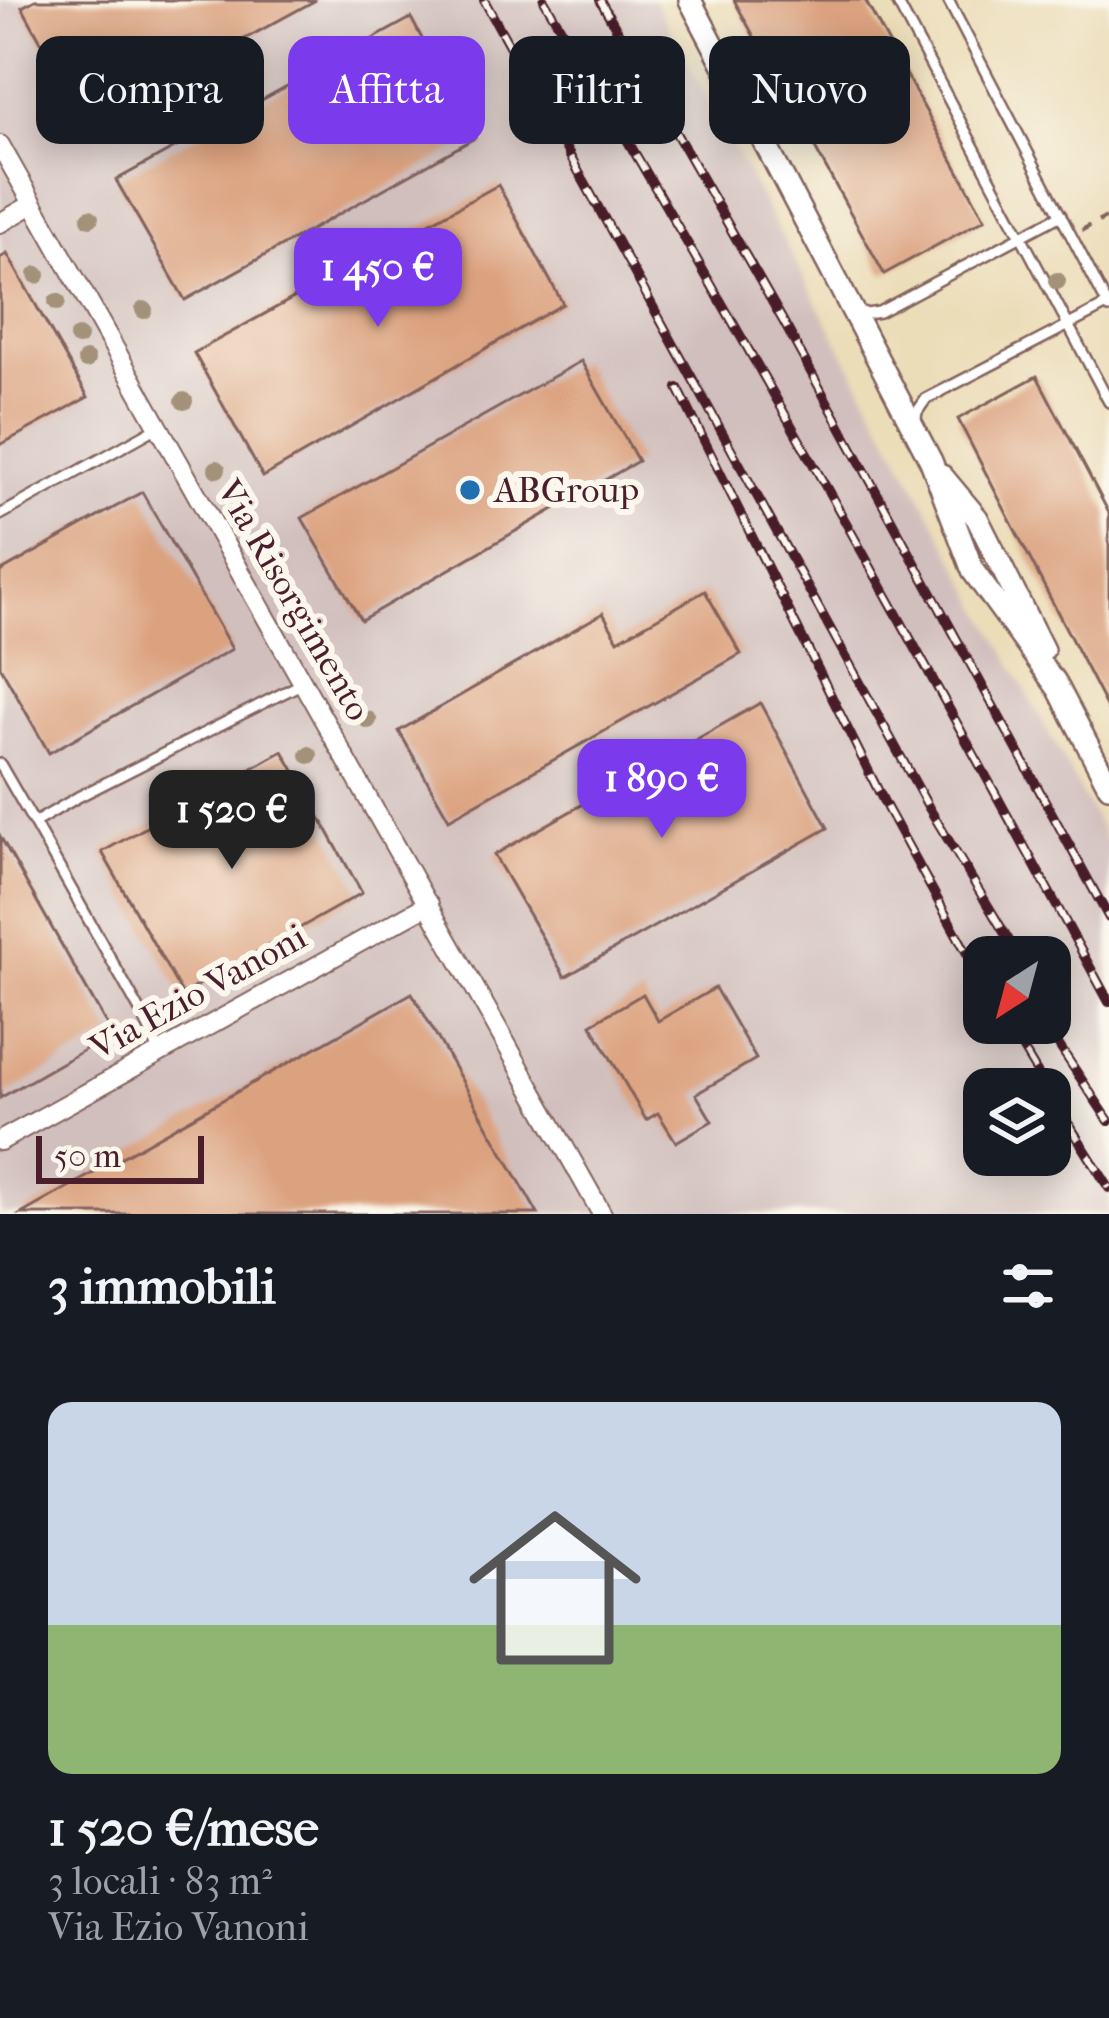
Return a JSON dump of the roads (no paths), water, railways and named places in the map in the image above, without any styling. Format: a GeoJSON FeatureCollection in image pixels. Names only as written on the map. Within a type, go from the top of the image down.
{"type":"FeatureCollection","features":[{"type":"Feature","properties":{"kind":"street"},"geometry":{"type":"LineString","coordinates":[[690,0],[931,461],[973,571],[1058,688],[1109,787]]}},
{"type":"Feature","properties":{"kind":"street","name":"Via Risorgimento"},"geometry":{"type":"LineString","coordinates":[[0,145],[602,1214]]}},
{"type":"Feature","properties":{"kind":"street"},"geometry":{"type":"LineString","coordinates":[[0,223],[34,204]]}},
{"type":"Feature","properties":{"kind":"street","name":"Via Ezio Vanoni"},"geometry":{"type":"LineString","coordinates":[[0,1141],[429,904]]}},
{"type":"Feature","properties":{"kind":"lane"},"geometry":{"type":"LineString","coordinates":[[896,0],[1109,402]]}},
{"type":"Feature","properties":{"kind":"lane"},"geometry":{"type":"LineString","coordinates":[[916,435],[915,418],[926,399],[1109,306],[948,0]]}},
{"type":"Feature","properties":{"kind":"lane"},"geometry":{"type":"LineString","coordinates":[[845,297],[860,312],[880,312],[1060,215]]}},
{"type":"Feature","properties":{"kind":"lane"},"geometry":{"type":"LineString","coordinates":[[0,515],[158,428]]}},
{"type":"Feature","properties":{"kind":"lane"},"geometry":{"type":"LineString","coordinates":[[34,823],[303,683]]}},
{"type":"Feature","properties":{"kind":"lane"},"geometry":{"type":"LineString","coordinates":[[0,764],[159,1051]]}},
{"type":"Feature","properties":{"kind":"railway"},"geometry":{"type":"LineString","coordinates":[[484,0],[929,808],[1006,936]]}},
{"type":"Feature","properties":{"kind":"railway"},"geometry":{"type":"LineString","coordinates":[[544,0],[762,373],[1109,1002]]}},
{"type":"Feature","properties":{"kind":"railway"},"geometry":{"type":"LineString","coordinates":[[600,0],[782,319],[1109,918]]}},
{"type":"Feature","properties":{"kind":"railway"},"geometry":{"type":"LineString","coordinates":[[678,388],[887,808],[963,946]]}},
{"type":"Feature","properties":{"kind":"railway"},"geometry":{"type":"LineString","coordinates":[[1020,1044],[1034,1068]]}},
{"type":"Feature","properties":{"kind":"railway"},"geometry":{"type":"LineString","coordinates":[[1058,1044],[1109,1121]]}},
{"type":"Feature","properties":{"kind":"railway"},"geometry":{"type":"LineString","coordinates":[[1071,1127],[1109,1188]]}},
{"type":"Feature","properties":{"kind":"place","name":"ABGroup"},"geometry":{"type":"Point","coordinates":[470,490]}}]}
